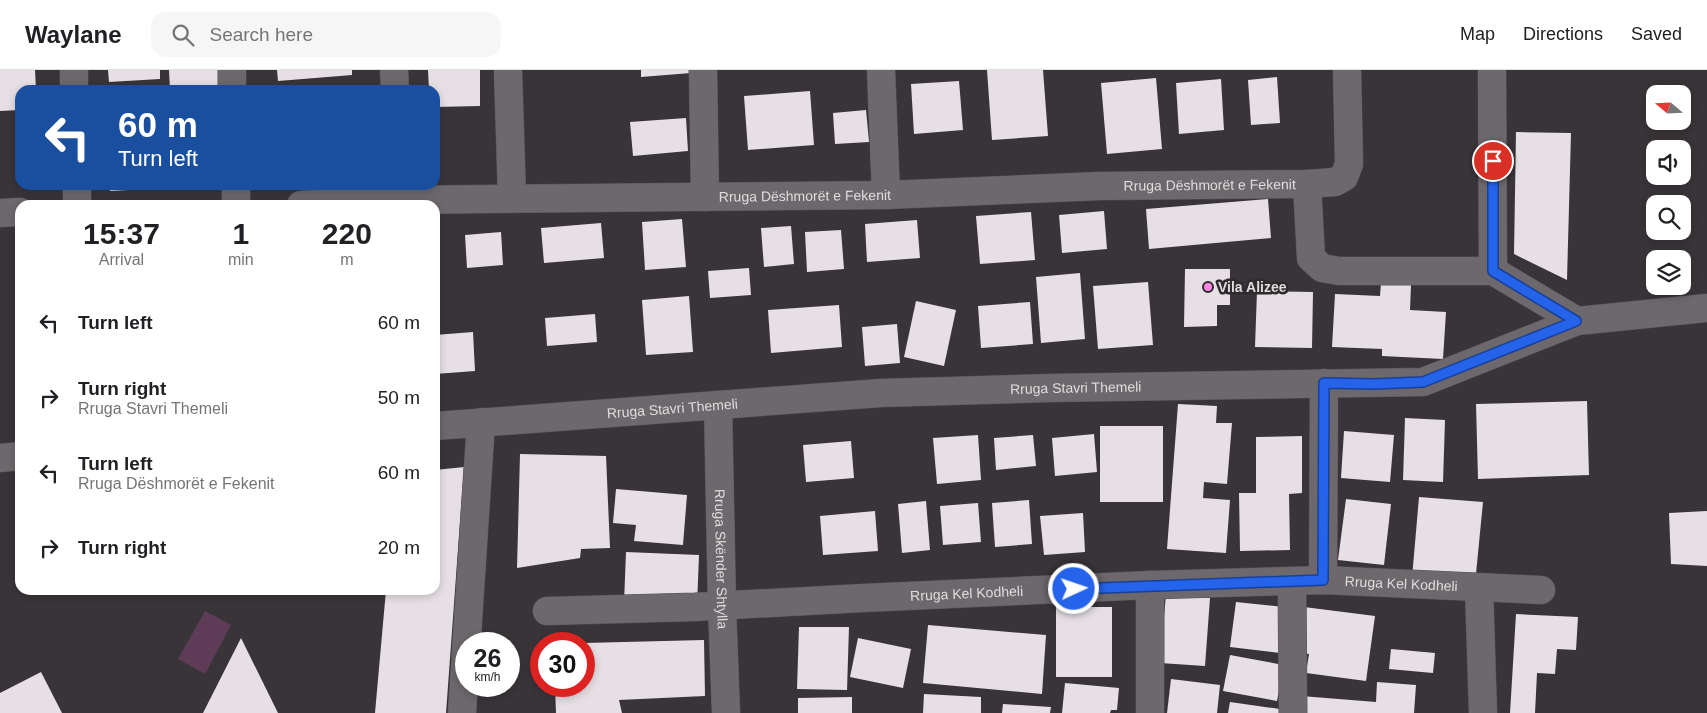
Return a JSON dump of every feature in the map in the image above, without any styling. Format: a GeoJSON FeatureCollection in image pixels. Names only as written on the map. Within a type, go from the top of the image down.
{"type":"FeatureCollection","features":[{"type":"Feature","properties":{"kind":"street"},"geometry":{"type":"LineString","coordinates":[[74,70],[74,85]]}},
{"type":"Feature","properties":{"kind":"street"},"geometry":{"type":"LineString","coordinates":[[232,70],[232,85]]}},
{"type":"Feature","properties":{"kind":"street"},"geometry":{"type":"LineString","coordinates":[[394,70],[395,85]]}},
{"type":"Feature","properties":{"kind":"street"},"geometry":{"type":"LineString","coordinates":[[508,70],[512,198]]}},
{"type":"Feature","properties":{"kind":"street"},"geometry":{"type":"LineString","coordinates":[[703,70],[705,197]]}},
{"type":"Feature","properties":{"kind":"street"},"geometry":{"type":"LineString","coordinates":[[881,70],[886,195]]}},
{"type":"Feature","properties":{"kind":"street","name":"Rruga Dëshmorët e Fekenit"},"geometry":{"type":"LineString","coordinates":[[338,200],[398,192],[512,198],[705,197],[886,195],[1100,186],[1307,184],[1335,182],[1344,177],[1348,164],[1347,70]]}},
{"type":"Feature","properties":{"kind":"street"},"geometry":{"type":"LineString","coordinates":[[1492,70],[1493,271],[1576,321]]}},
{"type":"Feature","properties":{"kind":"street","name":"Rruga Dëshmorët e Fekenit"},"geometry":{"type":"LineString","coordinates":[[1307,184],[1311,258],[1322,268],[1339,271],[1493,271]]}},
{"type":"Feature","properties":{"kind":"street"},"geometry":{"type":"LineString","coordinates":[[0,213],[15,212]]}},
{"type":"Feature","properties":{"kind":"street","name":"Rruga Stavri Themeli"},"geometry":{"type":"LineString","coordinates":[[440,426],[881,393],[1423,382],[1576,321],[1707,308]]}},
{"type":"Feature","properties":{"kind":"street"},"geometry":{"type":"LineString","coordinates":[[1323,580],[1324,383]]}},
{"type":"Feature","properties":{"kind":"street","name":"Rruga Skënder Shtylla"},"geometry":{"type":"LineString","coordinates":[[718,405],[726,713]]}},
{"type":"Feature","properties":{"kind":"street"},"geometry":{"type":"LineString","coordinates":[[462,713],[481,422]]}},
{"type":"Feature","properties":{"kind":"street"},"geometry":{"type":"LineString","coordinates":[[0,458],[15,456]]}},
{"type":"Feature","properties":{"kind":"street","name":"Rruga Kel Kodheli"},"geometry":{"type":"LineString","coordinates":[[547,611],[722,606],[1150,585],[1323,580],[1541,590]]}},
{"type":"Feature","properties":{"kind":"street"},"geometry":{"type":"LineString","coordinates":[[1292,582],[1293,713]]}},
{"type":"Feature","properties":{"kind":"street"},"geometry":{"type":"LineString","coordinates":[[1150,585],[1150,713]]}},
{"type":"Feature","properties":{"kind":"street"},"geometry":{"type":"LineString","coordinates":[[1478,588],[1483,713]]}},
{"type":"Feature","properties":{"kind":"shaded area"},"geometry":{"type":"Polygon","coordinates":[[[205,611],[231,625],[205,674],[178,659],[205,611]]]}},
{"type":"Feature","properties":{"kind":"building"},"geometry":{"type":"Polygon","coordinates":[[[0,70],[35,70],[36,85],[15,85],[15,110],[0,111],[0,70]]]}},
{"type":"Feature","properties":{"kind":"building"},"geometry":{"type":"Polygon","coordinates":[[[108,70],[160,70],[160,79],[109,82],[108,70]]]}},
{"type":"Feature","properties":{"kind":"building"},"geometry":{"type":"Polygon","coordinates":[[[169,70],[218,70],[219,85],[170,85],[169,70]]]}},
{"type":"Feature","properties":{"kind":"building"},"geometry":{"type":"Polygon","coordinates":[[[277,70],[352,70],[352,75],[278,81],[277,70]]]}},
{"type":"Feature","properties":{"kind":"building"},"geometry":{"type":"Polygon","coordinates":[[[428,70],[480,70],[480,106],[440,107],[440,85],[429,85],[428,70]]]}},
{"type":"Feature","properties":{"kind":"building"},"geometry":{"type":"Polygon","coordinates":[[[641,70],[691,70],[691,73],[641,77],[641,70]]]}},
{"type":"Feature","properties":{"kind":"building"},"geometry":{"type":"Polygon","coordinates":[[[987,70],[1043,70],[1048,136],[992,140],[987,70]]]}},
{"type":"Feature","properties":{"kind":"building"},"geometry":{"type":"Polygon","coordinates":[[[1277,77],[1280,123],[1251,125],[1248,80],[1277,77]]]}},
{"type":"Feature","properties":{"kind":"building"},"geometry":{"type":"Polygon","coordinates":[[[1156,78],[1162,149],[1107,154],[1101,83],[1156,78]]]}},
{"type":"Feature","properties":{"kind":"building"},"geometry":{"type":"Polygon","coordinates":[[[1221,79],[1224,130],[1179,134],[1176,83],[1221,79]]]}},
{"type":"Feature","properties":{"kind":"building"},"geometry":{"type":"Polygon","coordinates":[[[959,81],[963,130],[914,134],[911,84],[959,81]]]}},
{"type":"Feature","properties":{"kind":"building"},"geometry":{"type":"Polygon","coordinates":[[[810,91],[814,145],[748,150],[744,96],[810,91]]]}},
{"type":"Feature","properties":{"kind":"building"},"geometry":{"type":"Polygon","coordinates":[[[866,110],[869,142],[835,144],[833,113],[866,110]]]}},
{"type":"Feature","properties":{"kind":"building"},"geometry":{"type":"Polygon","coordinates":[[[686,118],[688,151],[633,156],[630,122],[686,118]]]}},
{"type":"Feature","properties":{"kind":"building"},"geometry":{"type":"Polygon","coordinates":[[[1516,132],[1571,133],[1567,280],[1514,254],[1516,132]]]}},
{"type":"Feature","properties":{"kind":"building"},"geometry":{"type":"Polygon","coordinates":[[[1268,199],[1271,238],[1149,249],[1146,209],[1268,199]]]}},
{"type":"Feature","properties":{"kind":"building"},"geometry":{"type":"Polygon","coordinates":[[[1104,211],[1107,249],[1062,253],[1059,215],[1104,211]]]}},
{"type":"Feature","properties":{"kind":"building"},"geometry":{"type":"Polygon","coordinates":[[[1031,212],[1035,260],[980,264],[976,216],[1031,212]]]}},
{"type":"Feature","properties":{"kind":"building"},"geometry":{"type":"Polygon","coordinates":[[[682,219],[686,267],[645,270],[642,222],[682,219]]]}},
{"type":"Feature","properties":{"kind":"building"},"geometry":{"type":"Polygon","coordinates":[[[917,220],[920,258],[867,262],[865,224],[917,220]]]}},
{"type":"Feature","properties":{"kind":"building"},"geometry":{"type":"Polygon","coordinates":[[[601,223],[604,258],[544,263],[541,228],[601,223]]]}},
{"type":"Feature","properties":{"kind":"building"},"geometry":{"type":"Polygon","coordinates":[[[791,226],[794,264],[764,267],[761,228],[791,226]]]}},
{"type":"Feature","properties":{"kind":"building"},"geometry":{"type":"Polygon","coordinates":[[[841,230],[844,269],[807,272],[805,232],[841,230]]]}},
{"type":"Feature","properties":{"kind":"building"},"geometry":{"type":"Polygon","coordinates":[[[501,232],[503,265],[467,268],[465,235],[501,232]]]}},
{"type":"Feature","properties":{"kind":"building"},"geometry":{"type":"Polygon","coordinates":[[[749,268],[751,295],[710,298],[708,271],[749,268]]]}},
{"type":"Feature","properties":{"kind":"building","name":"Vila Alizee"},"geometry":{"type":"Polygon","coordinates":[[[1185,269],[1230,269],[1230,305],[1217,305],[1217,326],[1184,327],[1185,269]]]}},
{"type":"Feature","properties":{"kind":"building"},"geometry":{"type":"Polygon","coordinates":[[[1080,273],[1085,339],[1041,343],[1036,277],[1080,273]]]}},
{"type":"Feature","properties":{"kind":"building"},"geometry":{"type":"Polygon","coordinates":[[[1148,282],[1153,345],[1098,349],[1093,286],[1148,282]]]}},
{"type":"Feature","properties":{"kind":"building"},"geometry":{"type":"Polygon","coordinates":[[[1381,283],[1411,285],[1410,310],[1446,312],[1443,359],[1382,356],[1382,349],[1332,347],[1335,294],[1380,296],[1381,283]]]}},
{"type":"Feature","properties":{"kind":"building"},"geometry":{"type":"Polygon","coordinates":[[[1257,291],[1313,292],[1312,348],[1255,347],[1257,291]]]}},
{"type":"Feature","properties":{"kind":"building"},"geometry":{"type":"Polygon","coordinates":[[[689,296],[693,352],[646,355],[642,300],[689,296]]]}},
{"type":"Feature","properties":{"kind":"building"},"geometry":{"type":"Polygon","coordinates":[[[916,301],[956,310],[944,366],[904,357],[916,301]]]}},
{"type":"Feature","properties":{"kind":"building"},"geometry":{"type":"Polygon","coordinates":[[[1030,302],[1033,344],[981,348],[978,306],[1030,302]]]}},
{"type":"Feature","properties":{"kind":"building"},"geometry":{"type":"Polygon","coordinates":[[[839,305],[842,347],[771,353],[768,310],[839,305]]]}},
{"type":"Feature","properties":{"kind":"building"},"geometry":{"type":"Polygon","coordinates":[[[595,314],[597,342],[547,346],[545,318],[595,314]]]}},
{"type":"Feature","properties":{"kind":"building"},"geometry":{"type":"Polygon","coordinates":[[[897,324],[900,363],[865,366],[862,327],[897,324]]]}},
{"type":"Feature","properties":{"kind":"building"},"geometry":{"type":"Polygon","coordinates":[[[473,332],[475,371],[440,374],[440,335],[473,332]]]}},
{"type":"Feature","properties":{"kind":"building"},"geometry":{"type":"Polygon","coordinates":[[[1587,401],[1589,475],[1478,479],[1476,404],[1587,401]]]}},
{"type":"Feature","properties":{"kind":"building"},"geometry":{"type":"Polygon","coordinates":[[[1178,404],[1217,406],[1216,423],[1232,423],[1227,484],[1204,482],[1203,498],[1230,500],[1226,553],[1167,549],[1178,404]]]}},
{"type":"Feature","properties":{"kind":"building"},"geometry":{"type":"Polygon","coordinates":[[[1405,418],[1445,420],[1443,482],[1403,480],[1405,418]]]}},
{"type":"Feature","properties":{"kind":"building"},"geometry":{"type":"Polygon","coordinates":[[[1100,426],[1163,426],[1163,502],[1100,502],[1100,426]]]}},
{"type":"Feature","properties":{"kind":"building"},"geometry":{"type":"Polygon","coordinates":[[[1344,431],[1394,435],[1390,482],[1341,478],[1344,431]]]}},
{"type":"Feature","properties":{"kind":"building"},"geometry":{"type":"Polygon","coordinates":[[[1094,434],[1097,472],[1055,476],[1052,438],[1094,434]]]}},
{"type":"Feature","properties":{"kind":"building"},"geometry":{"type":"Polygon","coordinates":[[[978,435],[981,480],[937,484],[933,438],[978,435]]]}},
{"type":"Feature","properties":{"kind":"building"},"geometry":{"type":"Polygon","coordinates":[[[1033,435],[1036,466],[996,470],[994,438],[1033,435]]]}},
{"type":"Feature","properties":{"kind":"building"},"geometry":{"type":"Polygon","coordinates":[[[1302,436],[1302,493],[1289,494],[1290,550],[1240,551],[1239,493],[1256,493],[1256,437],[1302,436]]]}},
{"type":"Feature","properties":{"kind":"building"},"geometry":{"type":"Polygon","coordinates":[[[851,441],[854,478],[806,482],[803,445],[851,441]]]}},
{"type":"Feature","properties":{"kind":"building"},"geometry":{"type":"Polygon","coordinates":[[[520,454],[606,456],[610,548],[581,549],[580,558],[517,568],[520,454]]]}},
{"type":"Feature","properties":{"kind":"building"},"geometry":{"type":"Polygon","coordinates":[[[464,467],[446,713],[375,713],[386,595],[440,595],[440,469],[464,467]]]}},
{"type":"Feature","properties":{"kind":"building"},"geometry":{"type":"Polygon","coordinates":[[[616,489],[687,495],[683,545],[634,541],[636,525],[613,523],[616,489]]]}},
{"type":"Feature","properties":{"kind":"building"},"geometry":{"type":"Polygon","coordinates":[[[1419,497],[1483,502],[1475,584],[1412,578],[1419,497]]]}},
{"type":"Feature","properties":{"kind":"building"},"geometry":{"type":"Polygon","coordinates":[[[1346,499],[1391,504],[1384,565],[1338,560],[1346,499]]]}},
{"type":"Feature","properties":{"kind":"building"},"geometry":{"type":"Polygon","coordinates":[[[1029,500],[1032,544],[995,547],[992,503],[1029,500]]]}},
{"type":"Feature","properties":{"kind":"building"},"geometry":{"type":"Polygon","coordinates":[[[926,501],[930,550],[902,553],[898,504],[926,501]]]}},
{"type":"Feature","properties":{"kind":"building"},"geometry":{"type":"Polygon","coordinates":[[[978,503],[981,542],[943,545],[940,506],[978,503]]]}},
{"type":"Feature","properties":{"kind":"building"},"geometry":{"type":"Polygon","coordinates":[[[875,511],[878,551],[823,555],[820,516],[875,511]]]}},
{"type":"Feature","properties":{"kind":"building"},"geometry":{"type":"Polygon","coordinates":[[[1707,511],[1707,566],[1671,564],[1669,513],[1707,511]]]}},
{"type":"Feature","properties":{"kind":"building"},"geometry":{"type":"Polygon","coordinates":[[[1083,513],[1085,552],[1044,555],[1040,516],[1083,513]]]}},
{"type":"Feature","properties":{"kind":"building"},"geometry":{"type":"Polygon","coordinates":[[[626,552],[699,555],[697,606],[624,603],[626,552]]]}},
{"type":"Feature","properties":{"kind":"building"},"geometry":{"type":"Polygon","coordinates":[[[1166,594],[1210,598],[1205,666],[1160,663],[1166,594]]]}},
{"type":"Feature","properties":{"kind":"building"},"geometry":{"type":"Polygon","coordinates":[[[1236,602],[1285,607],[1280,653],[1230,647],[1236,602]]]}},
{"type":"Feature","properties":{"kind":"building"},"geometry":{"type":"Polygon","coordinates":[[[1056,607],[1112,607],[1112,677],[1056,677],[1056,607]]]}},
{"type":"Feature","properties":{"kind":"building"},"geometry":{"type":"Polygon","coordinates":[[[1304,607],[1375,616],[1366,681],[1306,673],[1309,654],[1298,652],[1304,607]]]}},
{"type":"Feature","properties":{"kind":"building"},"geometry":{"type":"Polygon","coordinates":[[[1516,614],[1578,617],[1576,650],[1557,649],[1555,674],[1537,673],[1535,713],[1510,713],[1516,614]]]}},
{"type":"Feature","properties":{"kind":"building"},"geometry":{"type":"Polygon","coordinates":[[[928,625],[1046,635],[1042,694],[923,683],[928,625]]]}},
{"type":"Feature","properties":{"kind":"building"},"geometry":{"type":"Polygon","coordinates":[[[799,627],[849,627],[847,690],[797,689],[799,627]]]}},
{"type":"Feature","properties":{"kind":"building"},"geometry":{"type":"Polygon","coordinates":[[[241,638],[278,713],[203,713],[241,638]]]}},
{"type":"Feature","properties":{"kind":"building"},"geometry":{"type":"Polygon","coordinates":[[[858,638],[911,649],[903,688],[850,677],[858,638]]]}},
{"type":"Feature","properties":{"kind":"building"},"geometry":{"type":"Polygon","coordinates":[[[704,640],[705,696],[619,700],[622,713],[556,713],[555,697],[595,697],[595,643],[704,640]]]}},
{"type":"Feature","properties":{"kind":"building"},"geometry":{"type":"Polygon","coordinates":[[[1391,649],[1435,653],[1433,673],[1389,669],[1391,649]]]}},
{"type":"Feature","properties":{"kind":"building"},"geometry":{"type":"Polygon","coordinates":[[[1230,655],[1284,665],[1277,701],[1223,691],[1230,655]]]}},
{"type":"Feature","properties":{"kind":"building"},"geometry":{"type":"Polygon","coordinates":[[[41,672],[62,713],[0,713],[0,693],[41,672]]]}},
{"type":"Feature","properties":{"kind":"building"},"geometry":{"type":"Polygon","coordinates":[[[1171,679],[1220,685],[1217,713],[1167,713],[1171,679]]]}},
{"type":"Feature","properties":{"kind":"building"},"geometry":{"type":"Polygon","coordinates":[[[1377,682],[1416,685],[1414,713],[1300,713],[1301,696],[1376,702],[1377,682]]]}},
{"type":"Feature","properties":{"kind":"building"},"geometry":{"type":"Polygon","coordinates":[[[1065,683],[1119,688],[1117,710],[1111,710],[1110,713],[1062,713],[1065,683]]]}},
{"type":"Feature","properties":{"kind":"building"},"geometry":{"type":"Polygon","coordinates":[[[924,694],[981,697],[981,713],[923,713],[924,694]]]}},
{"type":"Feature","properties":{"kind":"building"},"geometry":{"type":"Polygon","coordinates":[[[852,697],[852,713],[798,713],[798,698],[852,697]]]}},
{"type":"Feature","properties":{"kind":"building"},"geometry":{"type":"Polygon","coordinates":[[[1230,702],[1280,709],[1280,713],[1228,713],[1230,702]]]}},
{"type":"Feature","properties":{"kind":"building"},"geometry":{"type":"Polygon","coordinates":[[[1003,704],[1051,707],[1050,713],[1002,713],[1003,704]]]}},
{"type":"Feature","properties":{"kind":"place","name":"Vila Alizee"},"geometry":{"type":"Point","coordinates":[1208,287]}},
{"type":"Feature","properties":{"kind":"route"},"geometry":{"type":"LineString","coordinates":[[1074,589],[1323,580],[1324,383],[1374,384],[1423,382],[1576,321],[1493,271],[1493,161]]}}]}
